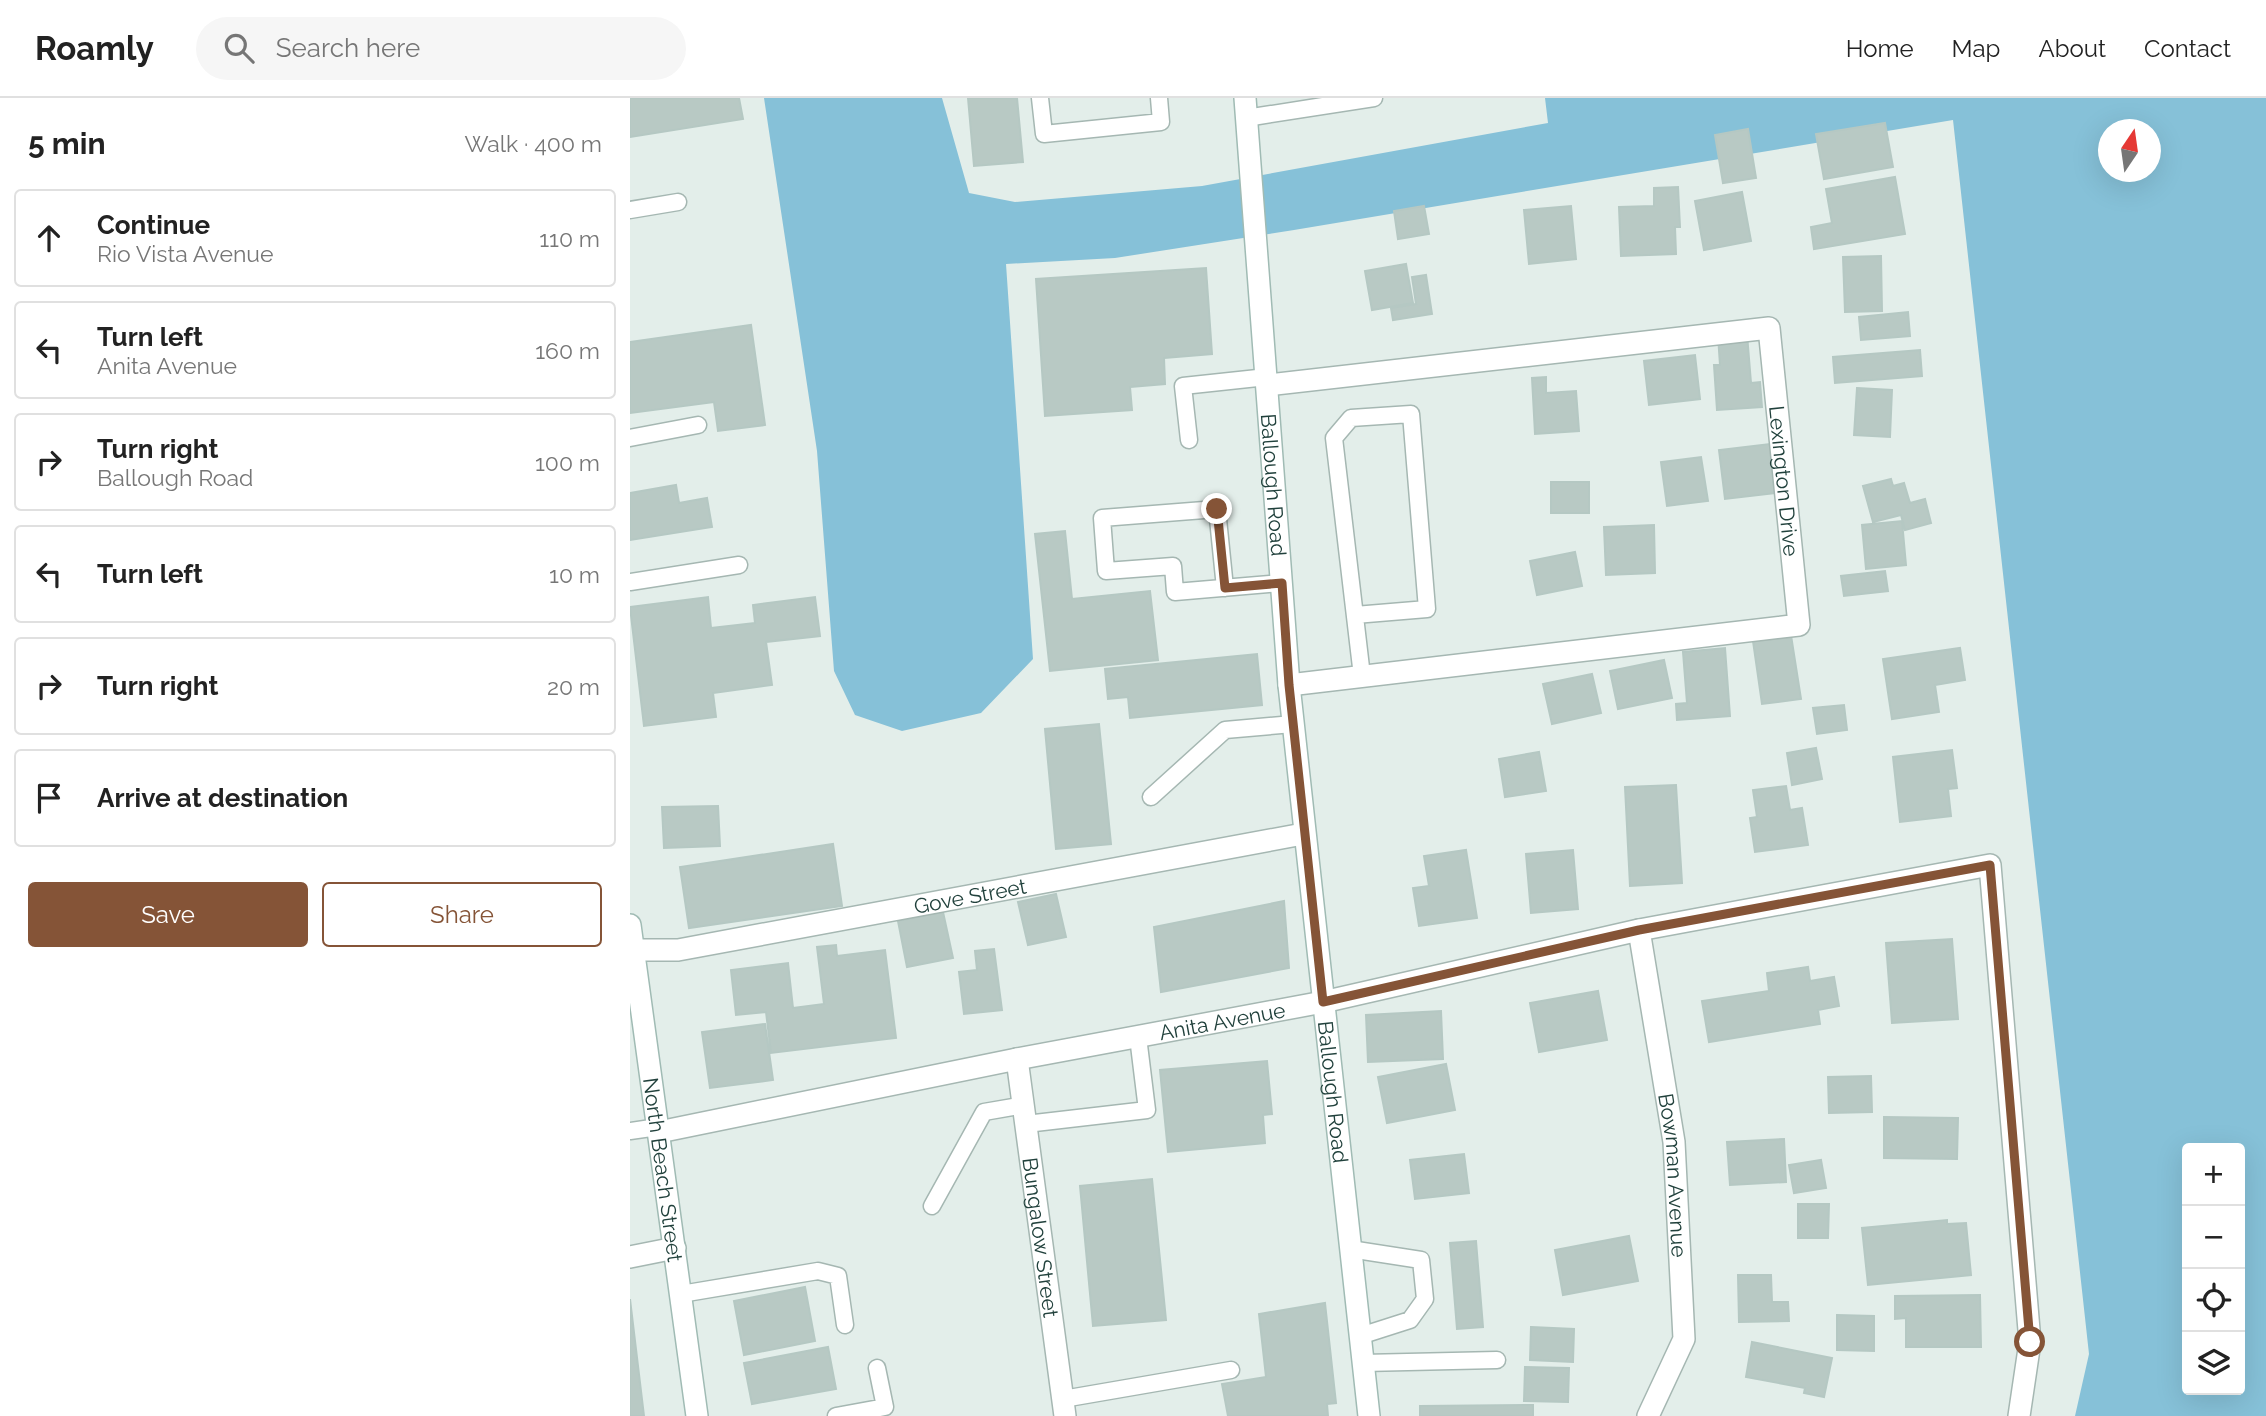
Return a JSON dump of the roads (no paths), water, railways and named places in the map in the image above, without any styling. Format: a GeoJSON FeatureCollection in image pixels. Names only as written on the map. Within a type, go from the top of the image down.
{"type":"FeatureCollection","features":[{"type":"Feature","properties":{"kind":"street","name":"Ballough Road"},"geometry":{"type":"LineString","coordinates":[[1246,108],[1289,685],[1368,1416]]}},
{"type":"Feature","properties":{"kind":"street","name":"Lexington Drive"},"geometry":{"type":"LineString","coordinates":[[1268,381],[1769,328],[1800,625],[1289,685]]}},
{"type":"Feature","properties":{"kind":"street","name":"Gove Street"},"geometry":{"type":"LineString","coordinates":[[632,950],[678,950],[1303,834]]}},
{"type":"Feature","properties":{"kind":"street","name":"Anita Avenue"},"geometry":{"type":"LineString","coordinates":[[658,1130],[1323,1002],[1639,930],[1990,865],[2030,1342],[2019,1416]]}},
{"type":"Feature","properties":{"kind":"street","name":"North Beach Street"},"geometry":{"type":"LineString","coordinates":[[630,925],[697,1416]]}},
{"type":"Feature","properties":{"kind":"street","name":"Bowman Avenue"},"geometry":{"type":"LineString","coordinates":[[1639,930],[1674,1142],[1684,1339],[1648,1416]]}},
{"type":"Feature","properties":{"kind":"street","name":"Bungalow Street"},"geometry":{"type":"LineString","coordinates":[[1017,1059],[1064,1408]]}},
{"type":"Feature","properties":{"kind":"street"},"geometry":{"type":"LineString","coordinates":[[630,1257],[675,1248]]}},
{"type":"Feature","properties":{"kind":"lane"},"geometry":{"type":"LineString","coordinates":[[1040,98],[1044,134],[1161,122],[1159,98]]}},
{"type":"Feature","properties":{"kind":"lane"},"geometry":{"type":"LineString","coordinates":[[1246,108],[1374,98]]}},
{"type":"Feature","properties":{"kind":"lane"},"geometry":{"type":"LineString","coordinates":[[630,210],[678,201]]}},
{"type":"Feature","properties":{"kind":"lane"},"geometry":{"type":"LineString","coordinates":[[1189,440],[1183,386],[1268,381]]}},
{"type":"Feature","properties":{"kind":"lane"},"geometry":{"type":"LineString","coordinates":[[1355,615],[1427,609],[1411,414],[1351,418],[1334,438],[1362,676]]}},
{"type":"Feature","properties":{"kind":"lane"},"geometry":{"type":"LineString","coordinates":[[630,438],[698,425]]}},
{"type":"Feature","properties":{"kind":"lane"},"geometry":{"type":"LineString","coordinates":[[1225,588],[1217,509],[1102,518],[1106,571],[1173,566],[1175,592],[1225,588],[1282,583]]}},
{"type":"Feature","properties":{"kind":"lane"},"geometry":{"type":"LineString","coordinates":[[630,582],[739,565]]}},
{"type":"Feature","properties":{"kind":"lane"},"geometry":{"type":"LineString","coordinates":[[1151,797],[1225,730],[1293,724]]}},
{"type":"Feature","properties":{"kind":"lane"},"geometry":{"type":"LineString","coordinates":[[932,1206],[984,1112],[1025,1115],[1147,1110],[1138,1037]]}},
{"type":"Feature","properties":{"kind":"lane"},"geometry":{"type":"LineString","coordinates":[[630,1131],[658,1130]]}},
{"type":"Feature","properties":{"kind":"lane"},"geometry":{"type":"LineString","coordinates":[[1350,1249],[1421,1260],[1425,1299],[1410,1320],[1360,1336]]}},
{"type":"Feature","properties":{"kind":"lane"},"geometry":{"type":"LineString","coordinates":[[681,1294],[818,1271],[838,1276],[845,1325]]}},
{"type":"Feature","properties":{"kind":"lane"},"geometry":{"type":"LineString","coordinates":[[1363,1363],[1497,1360]]}},
{"type":"Feature","properties":{"kind":"lane"},"geometry":{"type":"LineString","coordinates":[[836,1416],[885,1407],[877,1368]]}},
{"type":"Feature","properties":{"kind":"lane"},"geometry":{"type":"LineString","coordinates":[[1064,1408],[1231,1370]]}},
{"type":"Feature","properties":{"kind":"water"},"geometry":{"type":"Polygon","coordinates":[[[764,98],[942,98],[969,193],[1015,202],[1202,186],[1548,123],[1545,98],[2266,98],[2266,1416],[2075,1416],[2089,1354],[1953,120],[1115,258],[1006,264],[1033,659],[981,713],[902,731],[855,715],[834,671],[817,451],[764,98]]]}}]}
